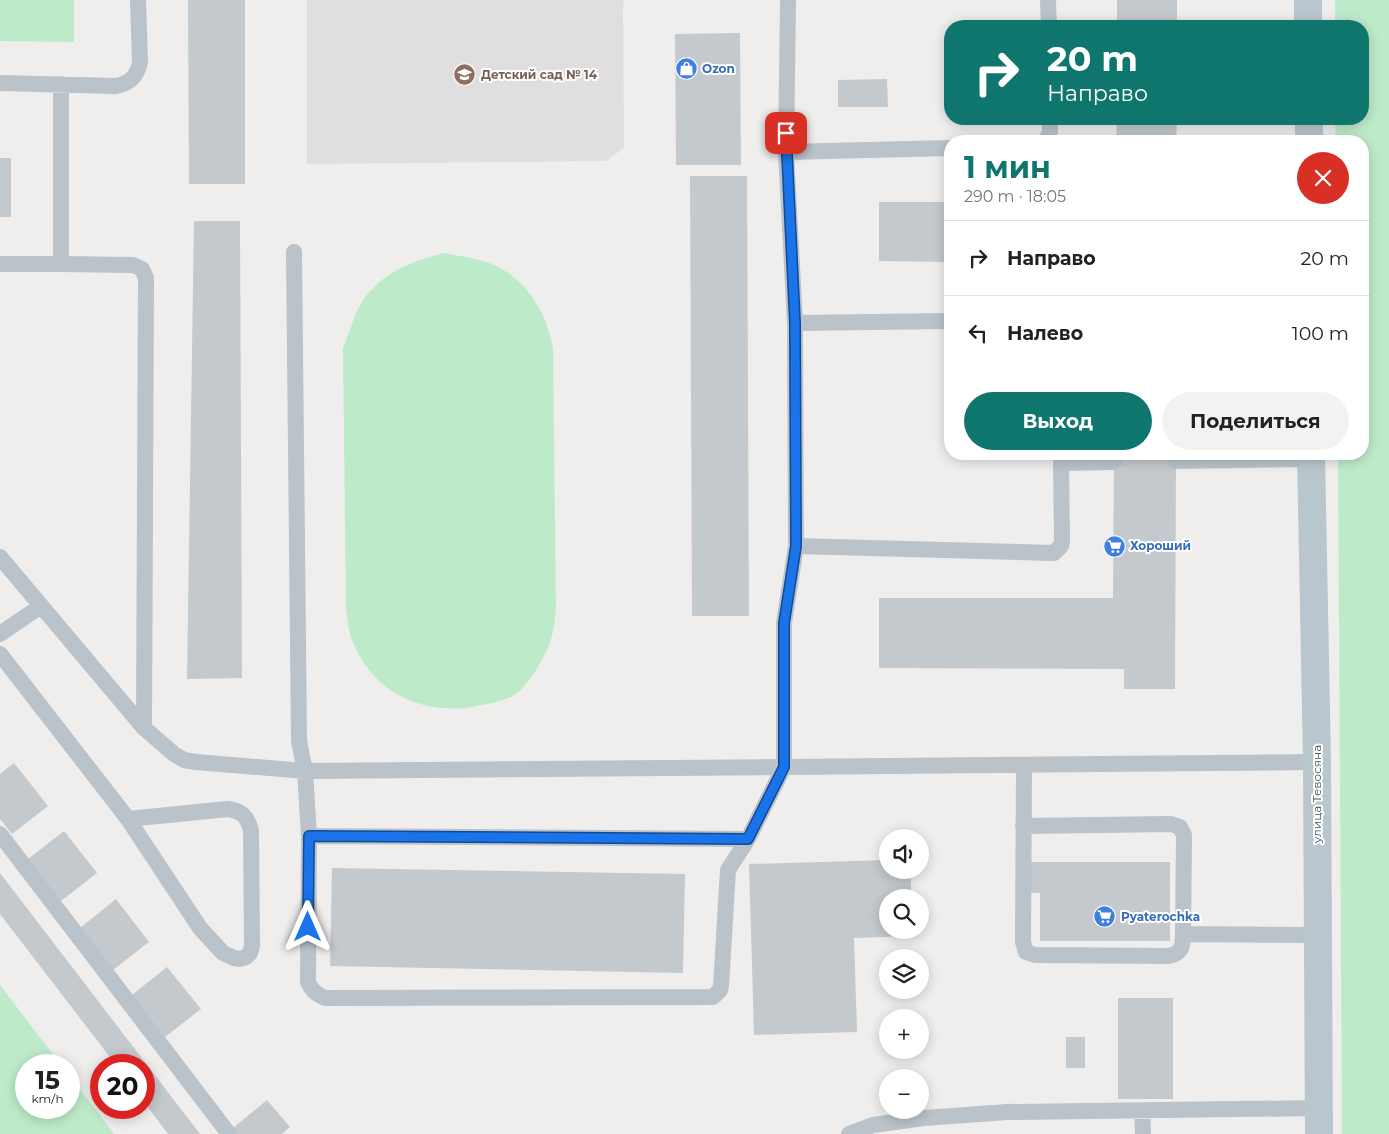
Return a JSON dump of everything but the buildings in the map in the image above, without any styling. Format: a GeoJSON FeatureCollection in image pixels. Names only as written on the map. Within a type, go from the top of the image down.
{"type":"FeatureCollection","features":[{"type":"Feature","properties":{"kind":"main road"},"geometry":{"type":"LineString","coordinates":[[1308,0],[1308,20]]}},
{"type":"Feature","properties":{"kind":"main road","name":"улица Тевосяна"},"geometry":{"type":"LineString","coordinates":[[1311,460],[1317,762],[1319,1121]]}},
{"type":"Feature","properties":{"kind":"lane"},"geometry":{"type":"LineString","coordinates":[[0,83],[116,86],[133,80],[140,62],[138,0]]}},
{"type":"Feature","properties":{"kind":"lane"},"geometry":{"type":"LineString","coordinates":[[294,252],[299,741],[305,770],[309,836],[308,982],[311,990],[325,998],[714,997],[721,986],[728,870],[748,839],[784,767],[784,623],[796,546],[795,323],[786,152],[788,0]]}},
{"type":"Feature","properties":{"kind":"lane"},"geometry":{"type":"LineString","coordinates":[[1048,0],[1049,20]]}},
{"type":"Feature","properties":{"kind":"lane"},"geometry":{"type":"LineString","coordinates":[[60,84],[61,264]]}},
{"type":"Feature","properties":{"kind":"lane"},"geometry":{"type":"LineString","coordinates":[[786,152],[944,148]]}},
{"type":"Feature","properties":{"kind":"lane"},"geometry":{"type":"LineString","coordinates":[[0,264],[133,265],[142,269],[146,278],[144,728]]}},
{"type":"Feature","properties":{"kind":"lane"},"geometry":{"type":"LineString","coordinates":[[795,323],[944,322]]}},
{"type":"Feature","properties":{"kind":"lane"},"geometry":{"type":"LineString","coordinates":[[796,546],[1054,553],[1061,546],[1062,541],[1061,460]]}},
{"type":"Feature","properties":{"kind":"lane"},"geometry":{"type":"LineString","coordinates":[[1088,460],[1114,462]]}},
{"type":"Feature","properties":{"kind":"lane"},"geometry":{"type":"LineString","coordinates":[[1176,461],[1203,460]]}},
{"type":"Feature","properties":{"kind":"lane"},"geometry":{"type":"LineString","coordinates":[[0,557],[144,728],[174,754],[184,760],[196,762],[305,770],[1317,762]]}},
{"type":"Feature","properties":{"kind":"lane"},"geometry":{"type":"LineString","coordinates":[[0,634],[41,606]]}},
{"type":"Feature","properties":{"kind":"lane"},"geometry":{"type":"LineString","coordinates":[[0,654],[128,819],[200,928],[223,953],[234,958],[246,957],[252,946],[251,831],[249,822],[244,815],[237,810],[228,809],[128,819]]}},
{"type":"Feature","properties":{"kind":"lane"},"geometry":{"type":"LineString","coordinates":[[1023,826],[1171,824],[1180,827],[1184,834],[1183,934],[1182,948],[1179,952],[1172,956],[1030,954],[1026,952],[1022,942],[1023,826],[1024,765]]}},
{"type":"Feature","properties":{"kind":"lane"},"geometry":{"type":"LineString","coordinates":[[0,834],[228,1134]]}},
{"type":"Feature","properties":{"kind":"lane"},"geometry":{"type":"LineString","coordinates":[[309,836],[748,839]]}},
{"type":"Feature","properties":{"kind":"lane"},"geometry":{"type":"LineString","coordinates":[[1183,934],[1317,936]]}},
{"type":"Feature","properties":{"kind":"lane"},"geometry":{"type":"LineString","coordinates":[[849,1134],[873,1125],[1007,1112],[1199,1109],[1319,1121]]}},
{"type":"Feature","properties":{"kind":"lane"},"geometry":{"type":"LineString","coordinates":[[1142,1111],[1143,1134]]}},
{"type":"Feature","properties":{"kind":"shaded area","name":"Детский сад № 14"},"geometry":{"type":"Polygon","coordinates":[[[307,0],[625,0],[623,2],[624,148],[606,161],[307,164],[307,0]]]}},
{"type":"Feature","properties":{"kind":"green space"},"geometry":{"type":"Polygon","coordinates":[[[0,0],[74,0],[74,42],[0,41],[0,0]]]}},
{"type":"Feature","properties":{"kind":"green space"},"geometry":{"type":"Polygon","coordinates":[[[1335,0],[1389,0],[1389,1134],[1342,1134],[1338,460],[1369,460],[1369,135],[1336,135],[1335,125],[1369,125],[1369,20],[1335,20],[1335,0]]]}},
{"type":"Feature","properties":{"kind":"green space"},"geometry":{"type":"Polygon","coordinates":[[[444,253],[483,261],[510,274],[530,294],[538,306],[550,334],[553,348],[556,609],[552,636],[538,667],[527,683],[516,694],[495,702],[452,709],[416,703],[400,696],[385,686],[361,658],[351,637],[346,610],[343,348],[357,311],[372,288],[393,272],[405,266],[444,253]]]}},
{"type":"Feature","properties":{"kind":"green space"},"geometry":{"type":"Polygon","coordinates":[[[0,985],[53,1054],[15,1054],[15,1119],[80,1119],[80,1089],[90,1103],[90,1119],[103,1119],[114,1134],[0,1134],[0,985]]]}},
{"type":"Feature","properties":{"kind":"place","name":"Ozon"},"geometry":{"type":"Point","coordinates":[686,69]}},
{"type":"Feature","properties":{"kind":"place","name":"Детский сад № 14"},"geometry":{"type":"Point","coordinates":[465,75]}},
{"type":"Feature","properties":{"kind":"place","name":"Хороший"},"geometry":{"type":"Point","coordinates":[1114,546]}},
{"type":"Feature","properties":{"kind":"place","name":"Pyaterochka"},"geometry":{"type":"Point","coordinates":[1105,917]}},
{"type":"Feature","properties":{"kind":"route"},"geometry":{"type":"LineString","coordinates":[[308,927],[309,836],[748,839],[784,767],[784,623],[796,546],[795,323],[786,133]]}}]}
